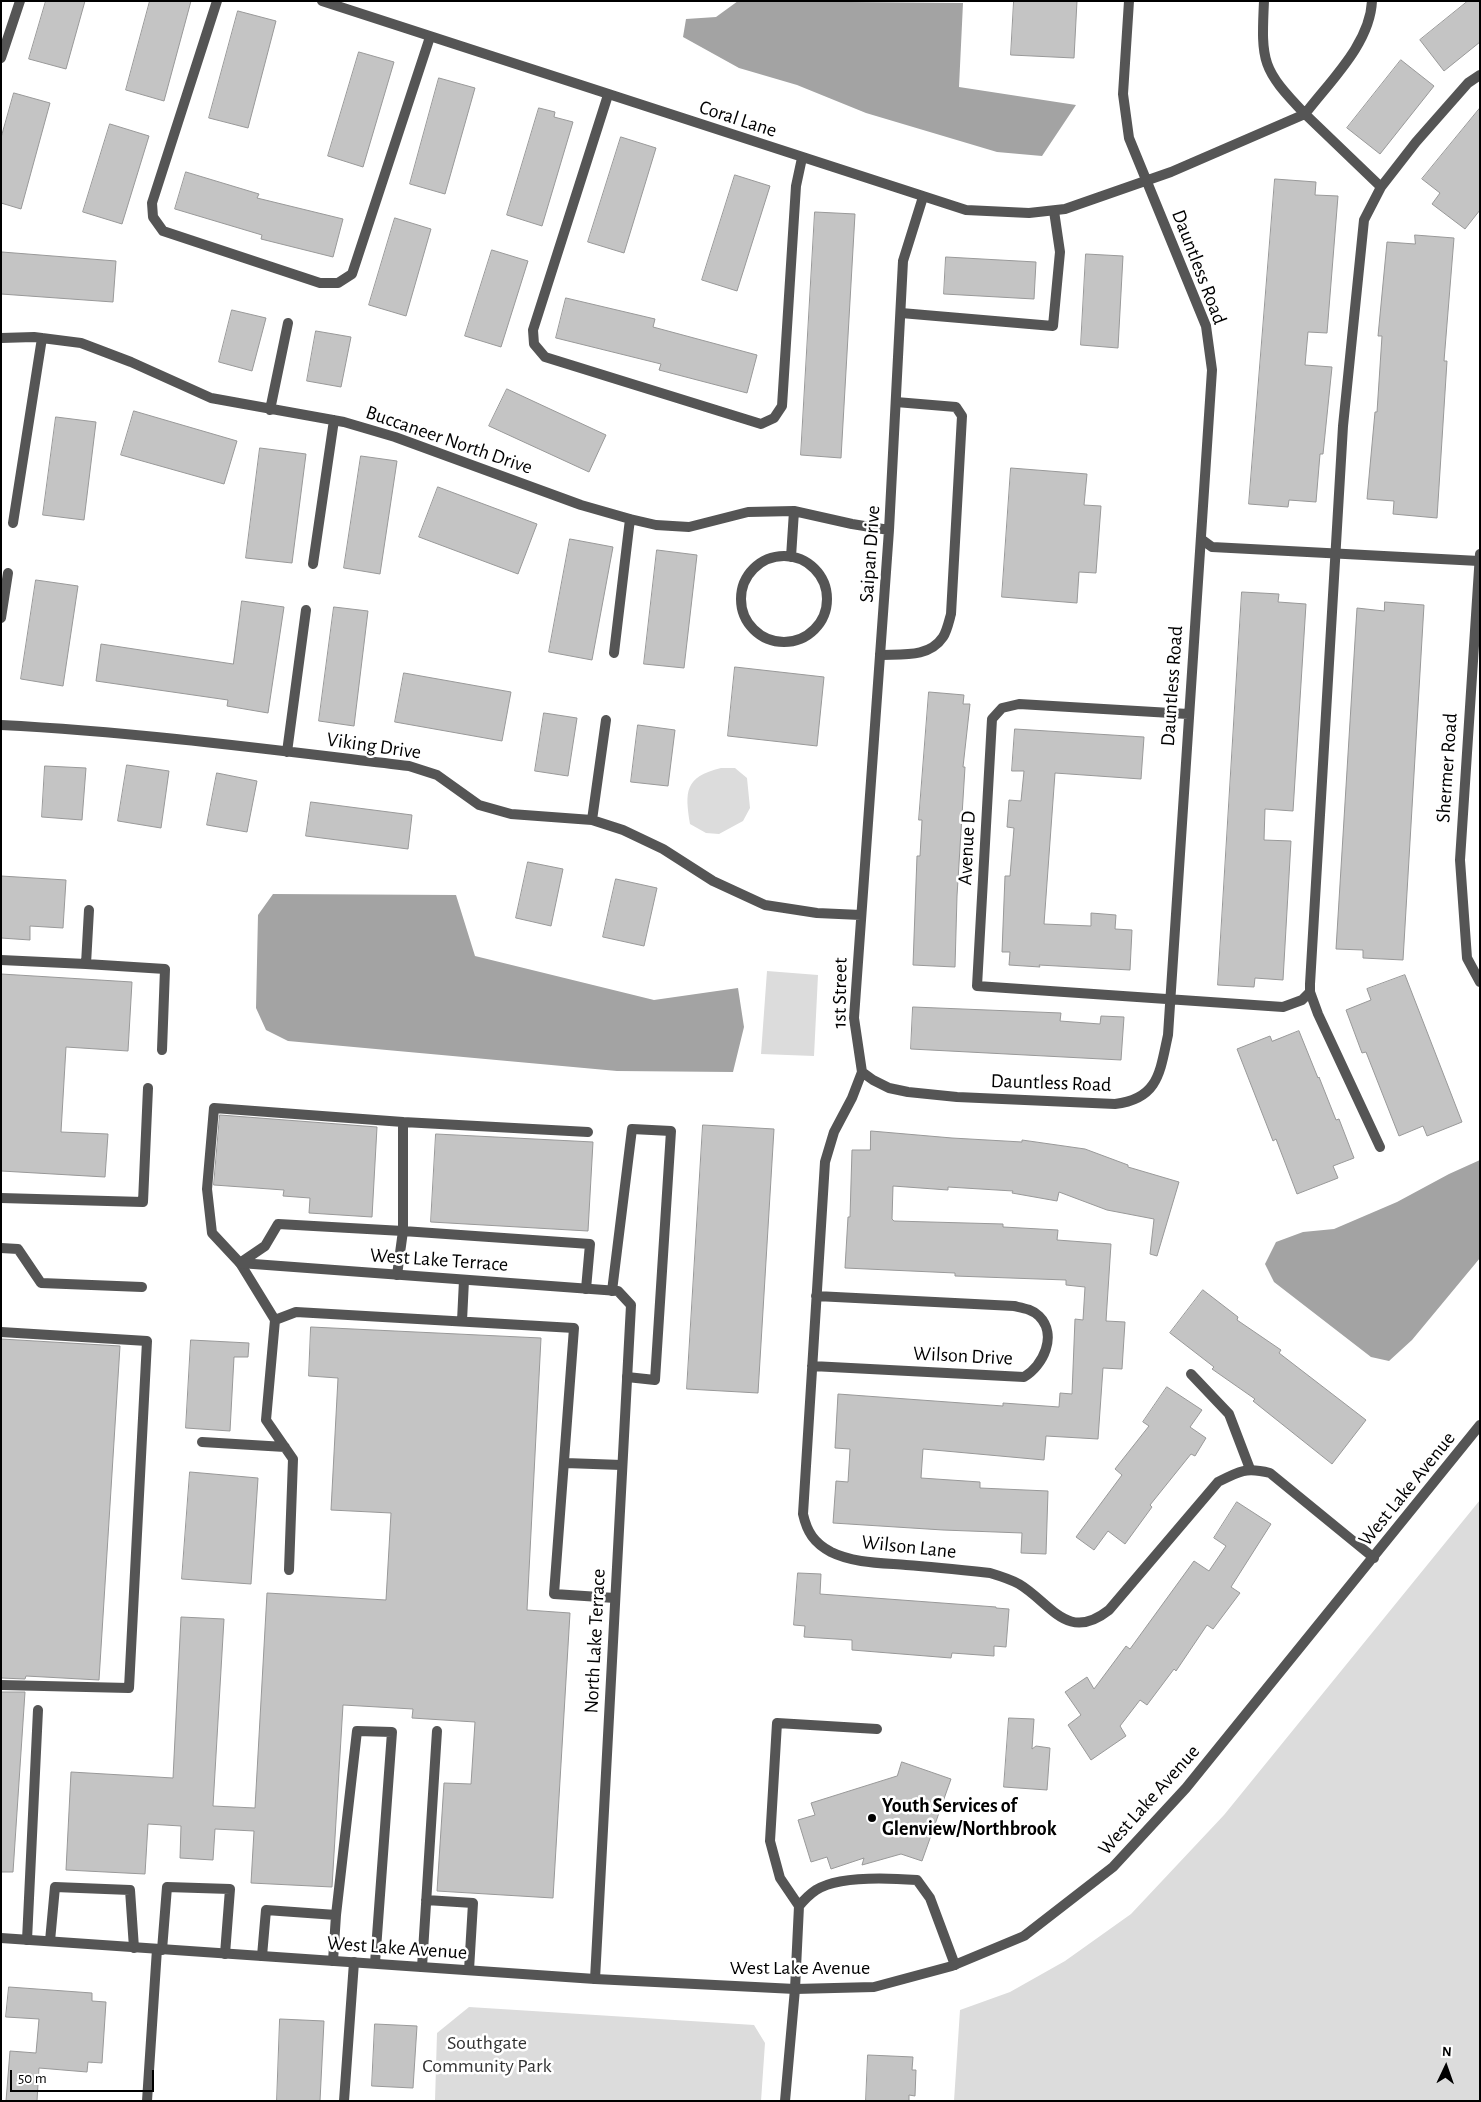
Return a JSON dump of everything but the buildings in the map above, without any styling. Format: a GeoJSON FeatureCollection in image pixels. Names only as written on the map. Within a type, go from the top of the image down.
{"type":"FeatureCollection","features":[{"type":"Feature","properties":{"kind":"street"},"geometry":{"type":"LineString","coordinates":[[1,58],[20,1]]}},
{"type":"Feature","properties":{"kind":"street"},"geometry":{"type":"LineString","coordinates":[[217,1],[152,203],[153,217],[163,231],[320,283],[338,283],[352,274],[430,36]]}},
{"type":"Feature","properties":{"kind":"street","name":"Coral Lane"},"geometry":{"type":"LineString","coordinates":[[322,1],[966,210],[1017,213],[1065,209],[1222,152],[1304,114]]}},
{"type":"Feature","properties":{"kind":"street","name":"Dauntless Road"},"geometry":{"type":"LineString","coordinates":[[862,1072],[889,1088],[908,1092],[957,1097],[1115,1104],[1124,1103],[1144,1094],[1154,1085],[1159,1074],[1168,1035],[1212,370],[1206,326],[1148,180],[1129,138],[1123,94],[1129,1]]}},
{"type":"Feature","properties":{"kind":"street"},"geometry":{"type":"LineString","coordinates":[[1264,1],[1262,41],[1264,59],[1274,80],[1304,114],[1381,187]]}},
{"type":"Feature","properties":{"kind":"street"},"geometry":{"type":"LineString","coordinates":[[1304,114],[1355,49],[1367,29],[1372,1]]}},
{"type":"Feature","properties":{"kind":"street"},"geometry":{"type":"LineString","coordinates":[[1380,1147],[1318,1014],[1310,992],[1344,426],[1364,220],[1381,187],[1416,142],[1468,83],[1480,75]]}},
{"type":"Feature","properties":{"kind":"street"},"geometry":{"type":"LineString","coordinates":[[608,95],[533,330],[534,344],[545,357],[761,424],[774,418],[782,406],[796,186],[802,158]]}},
{"type":"Feature","properties":{"kind":"street","name":"Saipan Drive"},"geometry":{"type":"LineString","coordinates":[[861,915],[889,530],[903,261],[923,197]]}},
{"type":"Feature","properties":{"kind":"street"},"geometry":{"type":"LineString","coordinates":[[901,314],[1053,326],[1060,252],[1054,211]]}},
{"type":"Feature","properties":{"kind":"street"},"geometry":{"type":"LineString","coordinates":[[270,410],[288,323]]}},
{"type":"Feature","properties":{"kind":"street","name":"Buccaneer North Drive"},"geometry":{"type":"LineString","coordinates":[[1,338],[42,338],[81,343],[212,398],[270,410],[334,420],[395,437],[581,505],[656,525],[690,527],[748,512],[794,512],[889,530]]}},
{"type":"Feature","properties":{"kind":"street"},"geometry":{"type":"LineString","coordinates":[[13,523],[42,338]]}},
{"type":"Feature","properties":{"kind":"street"},"geometry":{"type":"LineString","coordinates":[[880,655],[911,654],[928,651],[944,636],[951,614],[962,416],[956,407],[896,402]]}},
{"type":"Feature","properties":{"kind":"street"},"geometry":{"type":"LineString","coordinates":[[313,564],[334,420]]}},
{"type":"Feature","properties":{"kind":"street"},"geometry":{"type":"LineString","coordinates":[[791,556],[794,512]]}},
{"type":"Feature","properties":{"kind":"street"},"geometry":{"type":"LineString","coordinates":[[614,653],[630,519]]}},
{"type":"Feature","properties":{"kind":"street"},"geometry":{"type":"LineString","coordinates":[[1201,539],[1212,547],[1479,561]]}},
{"type":"Feature","properties":{"kind":"street","name":"Shermer Road"},"geometry":{"type":"LineString","coordinates":[[1480,554],[1460,860],[1467,958],[1480,982]]}},
{"type":"Feature","properties":{"kind":"street"},"geometry":{"type":"LineString","coordinates":[[791,556],[805,561],[818,573],[825,587],[827,604],[822,620],[812,632],[797,641],[780,642],[764,638],[751,627],[742,612],[740,595],[745,579],[756,566],[772,558],[791,556]]}},
{"type":"Feature","properties":{"kind":"street"},"geometry":{"type":"LineString","coordinates":[[1,618],[8,573]]}},
{"type":"Feature","properties":{"kind":"street"},"geometry":{"type":"LineString","coordinates":[[287,752],[306,610]]}},
{"type":"Feature","properties":{"kind":"street","name":"Avenue D"},"geometry":{"type":"LineString","coordinates":[[1170,999],[977,986],[992,719],[1002,708],[1019,704],[1188,714]]}},
{"type":"Feature","properties":{"kind":"street"},"geometry":{"type":"LineString","coordinates":[[592,820],[606,720]]}},
{"type":"Feature","properties":{"kind":"street","name":"Viking Drive"},"geometry":{"type":"LineString","coordinates":[[1,725],[130,734],[410,766],[437,775],[479,805],[511,814],[592,820],[623,830],[663,849],[713,881],[765,905],[817,913],[861,915]]}},
{"type":"Feature","properties":{"kind":"street"},"geometry":{"type":"LineString","coordinates":[[86,964],[89,910]]}},
{"type":"Feature","properties":{"kind":"street","name":"1st Street"},"geometry":{"type":"LineString","coordinates":[[861,915],[854,1018],[862,1072]]}},
{"type":"Feature","properties":{"kind":"street"},"geometry":{"type":"LineString","coordinates":[[1,960],[165,969],[162,1050]]}},
{"type":"Feature","properties":{"kind":"street"},"geometry":{"type":"LineString","coordinates":[[1170,999],[1283,1007],[1302,1000],[1310,992]]}},
{"type":"Feature","properties":{"kind":"street","name":"Wilson Lane"},"geometry":{"type":"LineString","coordinates":[[862,1072],[852,1098],[834,1132],[825,1162],[803,1514],[806,1529],[816,1541],[831,1552],[846,1558],[990,1573],[1007,1578],[1021,1585],[1057,1616],[1069,1621],[1084,1622],[1096,1620],[1109,1610],[1218,1482],[1239,1470],[1250,1469]]}},
{"type":"Feature","properties":{"kind":"street"},"geometry":{"type":"LineString","coordinates":[[1,1198],[143,1202],[148,1088]]}},
{"type":"Feature","properties":{"kind":"street"},"geometry":{"type":"LineString","coordinates":[[289,1570],[293,1459],[266,1420],[275,1320],[240,1263],[212,1233],[208,1189],[214,1108],[403,1122],[588,1132]]}},
{"type":"Feature","properties":{"kind":"street"},"geometry":{"type":"LineString","coordinates":[[397,1275],[403,1231],[403,1122]]}},
{"type":"Feature","properties":{"kind":"street"},"geometry":{"type":"LineString","coordinates":[[612,1291],[632,1129],[671,1131],[655,1380],[627,1377]]}},
{"type":"Feature","properties":{"kind":"street"},"geometry":{"type":"LineString","coordinates":[[240,1263],[265,1246],[278,1224],[590,1244],[586,1289]]}},
{"type":"Feature","properties":{"kind":"street"},"geometry":{"type":"LineString","coordinates":[[1,1248],[18,1249],[42,1283],[142,1287]]}},
{"type":"Feature","properties":{"kind":"street","name":"West Lake Terrace"},"geometry":{"type":"LineString","coordinates":[[240,1263],[612,1291]]}},
{"type":"Feature","properties":{"kind":"street"},"geometry":{"type":"LineString","coordinates":[[462,1321],[464,1280]]}},
{"type":"Feature","properties":{"kind":"street","name":"North Lake Terrace"},"geometry":{"type":"LineString","coordinates":[[595,1978],[631,1305],[618,1291],[612,1291]]}},
{"type":"Feature","properties":{"kind":"street","name":"Wilson Drive"},"geometry":{"type":"LineString","coordinates":[[812,1366],[1024,1377],[1036,1368],[1042,1360],[1046,1352],[1047,1337],[1040,1317],[1030,1309],[1014,1306],[816,1296]]}},
{"type":"Feature","properties":{"kind":"street"},"geometry":{"type":"LineString","coordinates":[[275,1320],[296,1312],[574,1328],[554,1594],[615,1598]]}},
{"type":"Feature","properties":{"kind":"street"},"geometry":{"type":"LineString","coordinates":[[1,1332],[147,1341],[129,1688],[1,1685]]}},
{"type":"Feature","properties":{"kind":"street"},"geometry":{"type":"LineString","coordinates":[[1192,1374],[1229,1414],[1250,1469],[1270,1473],[1374,1558]]}},
{"type":"Feature","properties":{"kind":"street","name":"West Lake Avenue"},"geometry":{"type":"LineString","coordinates":[[1,1938],[375,1964],[795,1989],[874,1987],[955,1965],[1024,1936],[1113,1867],[1186,1788],[1480,1425]]}},
{"type":"Feature","properties":{"kind":"street"},"geometry":{"type":"LineString","coordinates":[[202,1442],[285,1447]]}},
{"type":"Feature","properties":{"kind":"street"},"geometry":{"type":"LineString","coordinates":[[565,1463],[622,1465]]}},
{"type":"Feature","properties":{"kind":"street"},"geometry":{"type":"LineString","coordinates":[[27,1940],[38,1710]]}},
{"type":"Feature","properties":{"kind":"street"},"geometry":{"type":"LineString","coordinates":[[786,2101],[795,1989],[799,1906],[780,1878],[770,1842],[777,1723],[878,1729]]}},
{"type":"Feature","properties":{"kind":"street"},"geometry":{"type":"LineString","coordinates":[[333,1961],[336,1915],[357,1731],[392,1732],[375,1964]]}},
{"type":"Feature","properties":{"kind":"street"},"geometry":{"type":"LineString","coordinates":[[422,1966],[438,1731]]}},
{"type":"Feature","properties":{"kind":"street"},"geometry":{"type":"LineString","coordinates":[[799,1906],[818,1889],[837,1883],[870,1878],[918,1880],[930,1898],[955,1965]]}},
{"type":"Feature","properties":{"kind":"street"},"geometry":{"type":"LineString","coordinates":[[50,1941],[55,1887],[130,1890],[134,1948]]}},
{"type":"Feature","properties":{"kind":"street"},"geometry":{"type":"LineString","coordinates":[[147,2101],[159,1950],[167,1887],[230,1889],[225,1954]]}},
{"type":"Feature","properties":{"kind":"street"},"geometry":{"type":"LineString","coordinates":[[426,1900],[472,1903],[469,1970]]}},
{"type":"Feature","properties":{"kind":"street"},"geometry":{"type":"LineString","coordinates":[[262,1956],[266,1910],[336,1915]]}},
{"type":"Feature","properties":{"kind":"street"},"geometry":{"type":"LineString","coordinates":[[344,2101],[354,1962]]}},
{"type":"Feature","properties":{"kind":"green space"},"geometry":{"type":"Polygon","coordinates":[[[721,768],[735,768],[747,778],[750,808],[743,821],[719,834],[706,833],[690,824],[688,795],[690,787],[700,776],[721,768]]]}},
{"type":"Feature","properties":{"kind":"green space"},"geometry":{"type":"Polygon","coordinates":[[[767,971],[818,975],[814,1056],[761,1054],[767,971]]]}},
{"type":"Feature","properties":{"kind":"green space"},"geometry":{"type":"Polygon","coordinates":[[[1480,1500],[1480,2101],[954,2101],[960,2010],[1010,1992],[1065,1961],[1131,1914],[1224,1815],[1480,1500]]]}},
{"type":"Feature","properties":{"kind":"green space","name":"Southgate Community Park"},"geometry":{"type":"Polygon","coordinates":[[[469,2007],[754,2025],[765,2043],[761,2101],[435,2101],[437,2033],[469,2007]]]}},
{"type":"Feature","properties":{"kind":"shaded area"},"geometry":{"type":"Polygon","coordinates":[[[738,1],[963,3],[959,87],[1076,105],[1042,156],[997,152],[866,113],[797,85],[739,68],[683,37],[686,19],[716,17],[738,1]]]}},
{"type":"Feature","properties":{"kind":"shaded area"},"geometry":{"type":"Polygon","coordinates":[[[273,894],[456,895],[475,956],[654,1000],[738,988],[744,1027],[733,1072],[617,1071],[288,1041],[266,1030],[256,1008],[258,915],[273,894]]]}},
{"type":"Feature","properties":{"kind":"shaded area"},"geometry":{"type":"Polygon","coordinates":[[[1480,1160],[1480,1258],[1412,1340],[1389,1361],[1371,1357],[1274,1282],[1265,1264],[1276,1242],[1303,1232],[1334,1229],[1397,1202],[1449,1174],[1480,1160]]]}},
{"type":"Feature","properties":{"kind":"place","name":"Youth Services of Glenview/Northbrook"},"geometry":{"type":"Point","coordinates":[872,1818]}}]}
